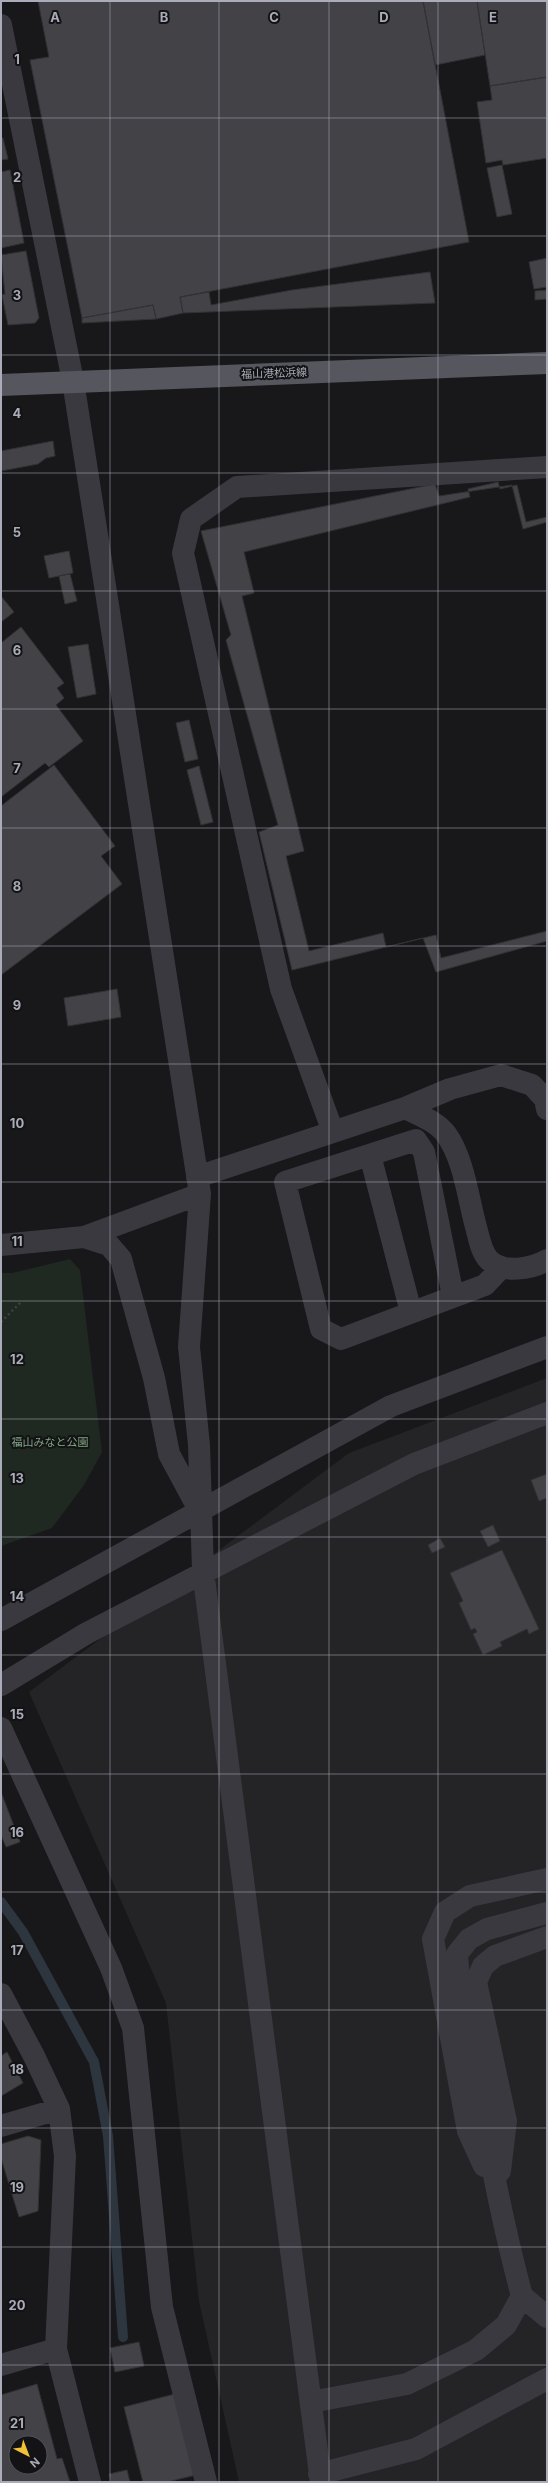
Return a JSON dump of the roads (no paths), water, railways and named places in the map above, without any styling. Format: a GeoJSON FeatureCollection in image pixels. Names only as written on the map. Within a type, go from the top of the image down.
{"type":"FeatureCollection","features":[{"type":"Feature","properties":{"kind":"main road","name":"福山港松浜線"},"geometry":{"type":"LineString","coordinates":[[1,385],[547,363]]}},
{"type":"Feature","properties":{"kind":"street"},"geometry":{"type":"LineString","coordinates":[[1,25],[73,381],[199,1185],[189,1347],[199,1445],[203,1571],[320,2478],[416,2449],[547,2379]]}},
{"type":"Feature","properties":{"kind":"street"},"geometry":{"type":"LineString","coordinates":[[333,1132],[281,989],[183,553],[191,519],[237,487],[547,467]]}},
{"type":"Feature","properties":{"kind":"street"},"geometry":{"type":"LineString","coordinates":[[1,1244],[84,1237],[199,1185],[333,1132],[405,1108],[450,1089],[501,1075],[532,1085],[545,1099],[547,1109]]}},
{"type":"Feature","properties":{"kind":"street"},"geometry":{"type":"LineString","coordinates":[[405,1108],[428,1119],[445,1134],[457,1157],[481,1247],[489,1261],[502,1267],[517,1269],[547,1260]]}},
{"type":"Feature","properties":{"kind":"street"},"geometry":{"type":"LineString","coordinates":[[453,1296],[424,1152],[416,1140],[285,1182],[321,1329],[341,1339],[485,1285],[502,1267]]}},
{"type":"Feature","properties":{"kind":"street"},"geometry":{"type":"LineString","coordinates":[[370,1155],[411,1312]]}},
{"type":"Feature","properties":{"kind":"street"},"geometry":{"type":"LineString","coordinates":[[84,1237],[108,1245],[121,1258],[154,1378],[169,1454],[200,1511]]}},
{"type":"Feature","properties":{"kind":"street"},"geometry":{"type":"LineString","coordinates":[[1,1620],[391,1406],[547,1347]]}},
{"type":"Feature","properties":{"kind":"street"},"geometry":{"type":"LineString","coordinates":[[1,1685],[87,1633],[203,1571],[414,1464],[547,1413]]}},
{"type":"Feature","properties":{"kind":"street"},"geometry":{"type":"LineString","coordinates":[[1,1728],[111,1968],[133,2028],[162,2307],[206,2482]]}},
{"type":"Feature","properties":{"kind":"street"},"geometry":{"type":"LineString","coordinates":[[498,2194],[468,2132],[433,1939],[445,1912],[470,1896],[547,1879]]}},
{"type":"Feature","properties":{"kind":"street"},"geometry":{"type":"LineString","coordinates":[[547,1913],[487,1929],[469,1939],[457,1954],[459,1982],[507,2243],[522,2296],[547,2317]]}},
{"type":"Feature","properties":{"kind":"street"},"geometry":{"type":"LineString","coordinates":[[498,2194],[506,2121],[476,1982],[483,1966],[495,1956],[547,1937]]}},
{"type":"Feature","properties":{"kind":"street"},"geometry":{"type":"LineString","coordinates":[[1,1994],[34,2056],[59,2109],[65,2156],[56,2349],[90,2482]]}},
{"type":"Feature","properties":{"kind":"street"},"geometry":{"type":"LineString","coordinates":[[1,2126],[59,2109]]}},
{"type":"Feature","properties":{"kind":"street"},"geometry":{"type":"LineString","coordinates":[[311,2402],[407,2384],[476,2350],[506,2325],[522,2296]]}},
{"type":"Feature","properties":{"kind":"street"},"geometry":{"type":"LineString","coordinates":[[1,2365],[56,2349]]}},
{"type":"Feature","properties":{"kind":"waterway"},"geometry":{"type":"LineString","coordinates":[[1,1902],[23,1932],[94,2062],[108,2136],[123,2337]]}},
{"type":"Feature","properties":{"kind":"park label","name":"福山みなと公園"},"geometry":{"type":"Point","coordinates":[50,1442]}}]}
